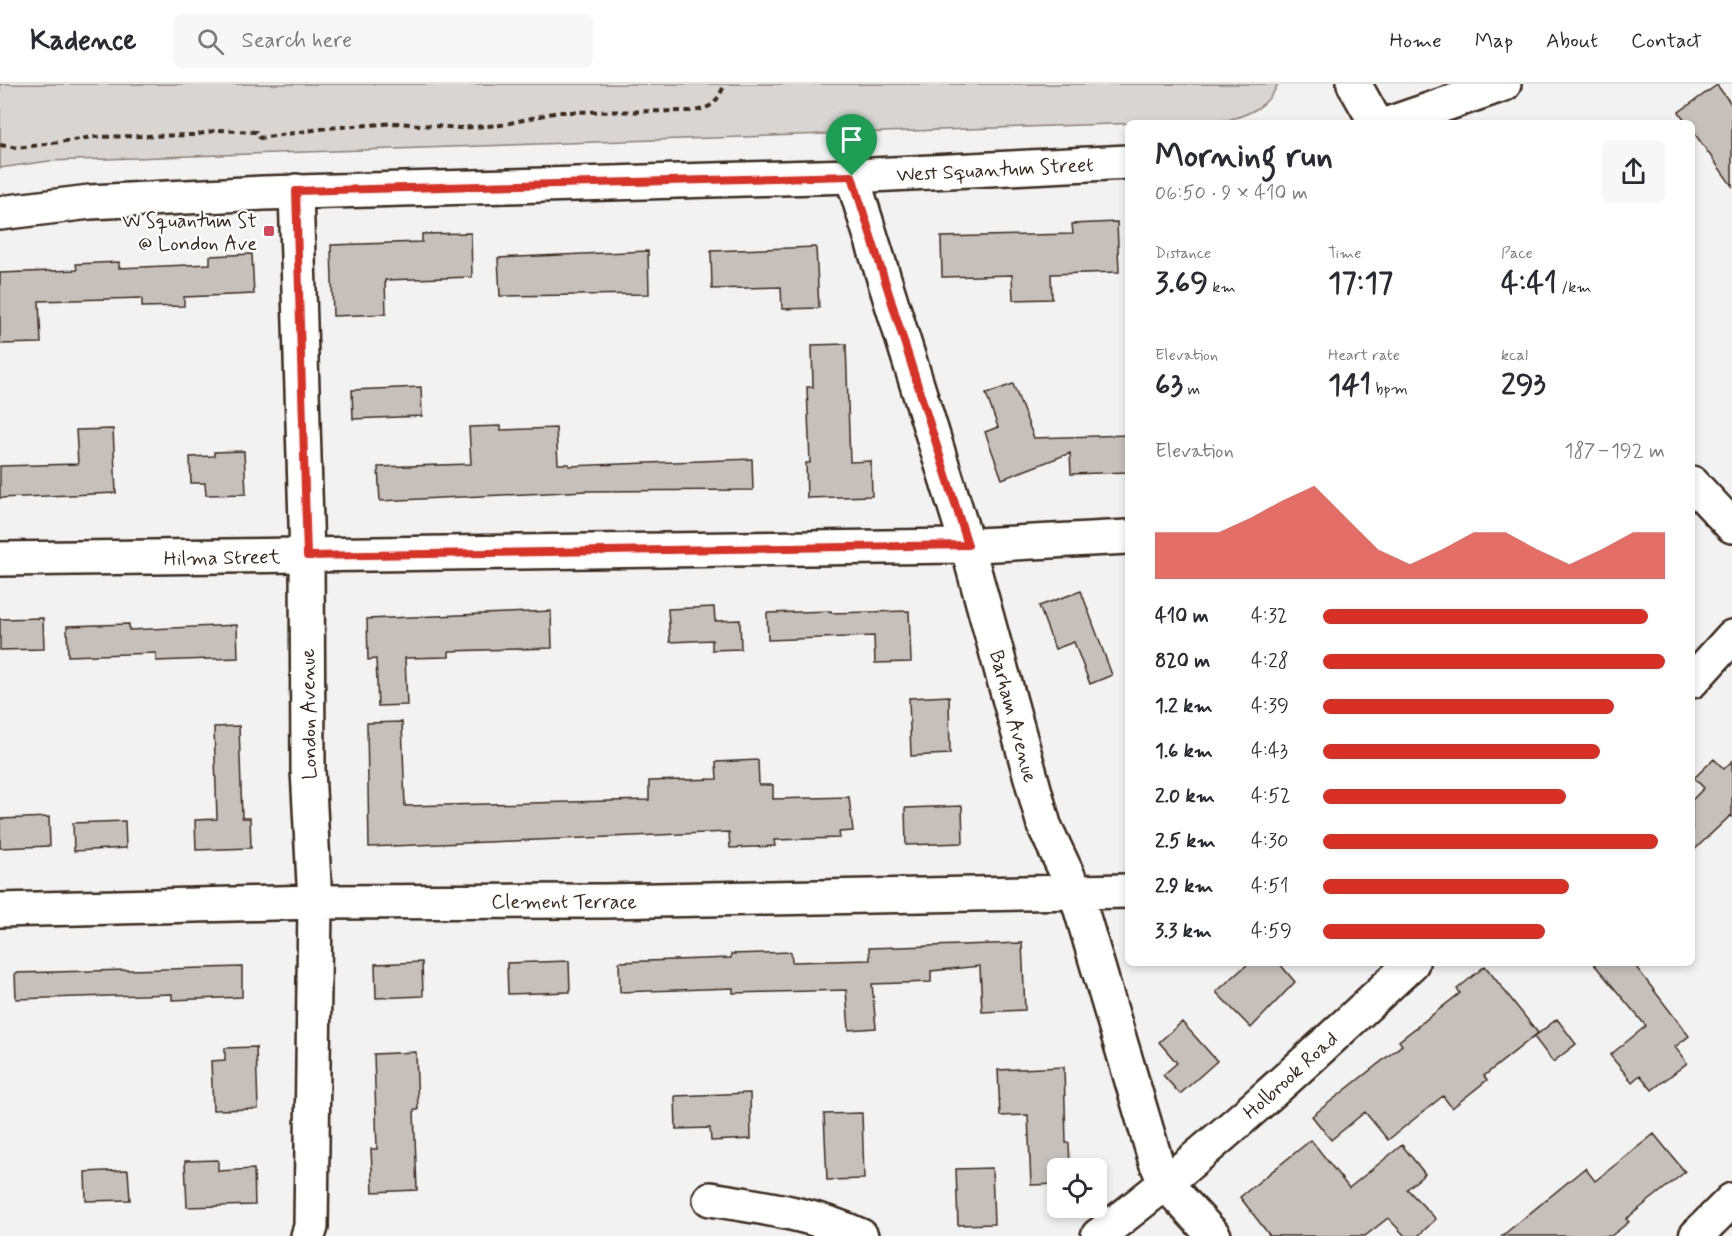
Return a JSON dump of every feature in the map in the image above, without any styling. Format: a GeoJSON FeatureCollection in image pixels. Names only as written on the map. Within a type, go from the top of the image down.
{"type":"FeatureCollection","features":[{"type":"Feature","properties":{"kind":"street"},"geometry":{"type":"LineString","coordinates":[[1354,84],[1374,120]]}},
{"type":"Feature","properties":{"kind":"street"},"geometry":{"type":"LineString","coordinates":[[1400,120],[1504,84]]}},
{"type":"Feature","properties":{"kind":"street","name":"West Squantum Street"},"geometry":{"type":"LineString","coordinates":[[0,213],[90,202],[296,191],[852,176],[1125,162]]}},
{"type":"Feature","properties":{"kind":"street","name":"Barham Avenue"},"geometry":{"type":"LineString","coordinates":[[852,176],[968,545],[1044,825],[1076,893],[1156,1162],[1166,1185],[1214,1236]]}},
{"type":"Feature","properties":{"kind":"street","name":"London Avenue"},"geometry":{"type":"LineString","coordinates":[[296,191],[307,556],[308,770],[315,902],[311,1227],[308,1236]]}},
{"type":"Feature","properties":{"kind":"street"},"geometry":{"type":"LineString","coordinates":[[1695,486],[1732,526]]}},
{"type":"Feature","properties":{"kind":"street","name":"Hilma Street"},"geometry":{"type":"LineString","coordinates":[[0,559],[968,545],[1125,537]]}},
{"type":"Feature","properties":{"kind":"street"},"geometry":{"type":"LineString","coordinates":[[1695,678],[1732,637]]}},
{"type":"Feature","properties":{"kind":"street","name":"Clement Terrace"},"geometry":{"type":"LineString","coordinates":[[0,909],[315,902],[593,901],[1125,891]]}},
{"type":"Feature","properties":{"kind":"street","name":"Holbrook Road"},"geometry":{"type":"LineString","coordinates":[[1098,1236],[1166,1185],[1329,1041],[1409,966]]}},
{"type":"Feature","properties":{"kind":"street"},"geometry":{"type":"LineString","coordinates":[[710,1199],[763,1207],[838,1225],[861,1236]]}},
{"type":"Feature","properties":{"kind":"street"},"geometry":{"type":"LineString","coordinates":[[1696,1236],[1732,1200]]}},
{"type":"Feature","properties":{"kind":"path"},"geometry":{"type":"LineString","coordinates":[[0,145],[18,148],[93,137],[194,135],[219,130],[255,132],[260,138],[327,128],[396,123],[460,128],[501,125],[558,112],[692,111],[709,109],[716,103],[725,84]]}},
{"type":"Feature","properties":{"kind":"shaded area"},"geometry":{"type":"Polygon","coordinates":[[[0,84],[1278,84],[1269,98],[1258,108],[1228,120],[1125,120],[1125,124],[49,161],[0,168],[0,84]]]}},
{"type":"Feature","properties":{"kind":"building"},"geometry":{"type":"Polygon","coordinates":[[[1717,85],[1732,105],[1732,186],[1695,134],[1695,120],[1685,120],[1679,112],[1717,85]]]}},
{"type":"Feature","properties":{"kind":"building"},"geometry":{"type":"Polygon","coordinates":[[[1117,222],[1119,272],[1051,274],[1052,299],[1013,300],[1012,275],[942,277],[941,237],[1073,234],[1072,224],[1117,222]]]}},
{"type":"Feature","properties":{"kind":"building"},"geometry":{"type":"Polygon","coordinates":[[[471,233],[472,277],[385,280],[386,314],[333,316],[331,245],[422,242],[422,234],[471,233]]]}},
{"type":"Feature","properties":{"kind":"building"},"geometry":{"type":"Polygon","coordinates":[[[816,247],[819,308],[782,309],[781,287],[712,289],[711,251],[816,247]]]}},
{"type":"Feature","properties":{"kind":"building"},"geometry":{"type":"Polygon","coordinates":[[[648,251],[649,294],[500,296],[498,258],[648,251]]]}},
{"type":"Feature","properties":{"kind":"building"},"geometry":{"type":"Polygon","coordinates":[[[252,254],[254,294],[184,297],[184,306],[142,307],[142,298],[39,301],[41,343],[0,344],[0,273],[77,270],[76,264],[119,262],[119,268],[210,264],[210,256],[252,254]]]}},
{"type":"Feature","properties":{"kind":"building"},"geometry":{"type":"Polygon","coordinates":[[[846,344],[850,462],[871,461],[872,496],[807,498],[806,463],[810,463],[807,387],[813,387],[812,345],[846,344]]]}},
{"type":"Feature","properties":{"kind":"building"},"geometry":{"type":"Polygon","coordinates":[[[1013,384],[1034,438],[1125,435],[1125,472],[1071,474],[1070,453],[1002,479],[985,432],[998,427],[986,394],[1013,384]]]}},
{"type":"Feature","properties":{"kind":"building"},"geometry":{"type":"Polygon","coordinates":[[[421,387],[422,416],[353,419],[352,390],[421,387]]]}},
{"type":"Feature","properties":{"kind":"building"},"geometry":{"type":"Polygon","coordinates":[[[501,426],[501,430],[556,428],[558,464],[569,464],[569,466],[752,459],[753,490],[586,491],[380,501],[378,467],[471,464],[469,427],[501,426]]]}},
{"type":"Feature","properties":{"kind":"building"},"geometry":{"type":"Polygon","coordinates":[[[113,429],[116,493],[0,498],[0,466],[78,464],[76,430],[113,429]]]}},
{"type":"Feature","properties":{"kind":"building"},"geometry":{"type":"Polygon","coordinates":[[[244,451],[246,494],[206,495],[205,483],[191,483],[190,457],[214,456],[214,452],[244,451]]]}},
{"type":"Feature","properties":{"kind":"building"},"geometry":{"type":"Polygon","coordinates":[[[1081,591],[1112,675],[1090,684],[1074,642],[1055,649],[1039,606],[1081,591]]]}},
{"type":"Feature","properties":{"kind":"building"},"geometry":{"type":"Polygon","coordinates":[[[714,607],[715,621],[740,620],[741,649],[712,650],[712,640],[670,642],[668,609],[714,607]]]}},
{"type":"Feature","properties":{"kind":"building"},"geometry":{"type":"Polygon","coordinates":[[[551,611],[552,648],[449,651],[449,657],[405,658],[407,705],[378,706],[376,659],[368,660],[367,619],[551,611]]]}},
{"type":"Feature","properties":{"kind":"building"},"geometry":{"type":"Polygon","coordinates":[[[831,611],[831,613],[909,611],[911,662],[875,663],[874,636],[768,640],[767,613],[831,611]]]}},
{"type":"Feature","properties":{"kind":"building"},"geometry":{"type":"Polygon","coordinates":[[[43,618],[44,649],[0,650],[0,619],[43,618]]]}},
{"type":"Feature","properties":{"kind":"building"},"geometry":{"type":"Polygon","coordinates":[[[129,624],[129,630],[237,625],[238,658],[156,661],[156,653],[68,656],[67,626],[129,624]]]}},
{"type":"Feature","properties":{"kind":"building"},"geometry":{"type":"Polygon","coordinates":[[[949,696],[950,754],[911,756],[909,698],[949,696]]]}},
{"type":"Feature","properties":{"kind":"building"},"geometry":{"type":"Polygon","coordinates":[[[402,722],[405,806],[649,800],[649,781],[717,779],[716,762],[758,760],[759,785],[773,785],[773,799],[849,797],[853,831],[839,832],[840,838],[774,840],[775,846],[730,848],[729,832],[369,847],[367,723],[402,722]]]}},
{"type":"Feature","properties":{"kind":"building"},"geometry":{"type":"Polygon","coordinates":[[[239,726],[242,818],[250,818],[251,848],[196,850],[195,820],[217,819],[214,727],[239,726]]]}},
{"type":"Feature","properties":{"kind":"building"},"geometry":{"type":"Polygon","coordinates":[[[1714,759],[1724,769],[1732,761],[1732,817],[1730,816],[1695,849],[1695,797],[1704,788],[1695,777],[1714,759]]]}},
{"type":"Feature","properties":{"kind":"building"},"geometry":{"type":"Polygon","coordinates":[[[962,806],[963,843],[906,845],[905,808],[962,806]]]}},
{"type":"Feature","properties":{"kind":"building"},"geometry":{"type":"Polygon","coordinates":[[[49,817],[50,846],[0,848],[0,819],[49,817]]]}},
{"type":"Feature","properties":{"kind":"building"},"geometry":{"type":"Polygon","coordinates":[[[125,821],[126,848],[74,851],[73,823],[125,821]]]}},
{"type":"Feature","properties":{"kind":"building"},"geometry":{"type":"Polygon","coordinates":[[[1022,943],[1025,1010],[982,1012],[980,966],[931,971],[931,982],[872,984],[876,1028],[849,1030],[846,990],[733,993],[733,988],[620,992],[619,962],[731,958],[731,954],[791,952],[792,962],[870,960],[869,948],[1022,943]]]}},
{"type":"Feature","properties":{"kind":"building"},"geometry":{"type":"Polygon","coordinates":[[[569,961],[570,992],[508,994],[507,963],[569,961]]]}},
{"type":"Feature","properties":{"kind":"building"},"geometry":{"type":"Polygon","coordinates":[[[422,962],[423,996],[376,998],[375,964],[422,962]]]}},
{"type":"Feature","properties":{"kind":"building"},"geometry":{"type":"Polygon","coordinates":[[[1246,966],[1282,966],[1295,982],[1251,1028],[1216,992],[1246,966]]]}},
{"type":"Feature","properties":{"kind":"building"},"geometry":{"type":"Polygon","coordinates":[[[1485,966],[1538,1033],[1484,1076],[1487,1080],[1452,1108],[1443,1096],[1388,1140],[1365,1112],[1331,1140],[1312,1116],[1402,1045],[1399,1041],[1460,993],[1457,989],[1485,966]]]}},
{"type":"Feature","properties":{"kind":"building"},"geometry":{"type":"Polygon","coordinates":[[[1596,966],[1635,966],[1689,1036],[1675,1047],[1687,1063],[1652,1090],[1640,1075],[1632,1082],[1610,1055],[1646,1026],[1596,966]]]}},
{"type":"Feature","properties":{"kind":"building"},"geometry":{"type":"Polygon","coordinates":[[[242,967],[242,997],[172,1000],[172,994],[16,999],[15,973],[242,967]]]}},
{"type":"Feature","properties":{"kind":"building"},"geometry":{"type":"Polygon","coordinates":[[[1557,1019],[1576,1044],[1553,1062],[1534,1037],[1557,1019]]]}},
{"type":"Feature","properties":{"kind":"building"},"geometry":{"type":"Polygon","coordinates":[[[1182,1022],[1217,1061],[1180,1094],[1163,1075],[1177,1063],[1159,1042],[1182,1022]]]}},
{"type":"Feature","properties":{"kind":"building"},"geometry":{"type":"Polygon","coordinates":[[[256,1047],[258,1109],[213,1110],[211,1061],[225,1060],[225,1048],[256,1047]]]}},
{"type":"Feature","properties":{"kind":"building"},"geometry":{"type":"Polygon","coordinates":[[[416,1052],[418,1110],[414,1110],[417,1190],[373,1192],[371,1149],[377,1149],[374,1054],[416,1052]]]}},
{"type":"Feature","properties":{"kind":"building"},"geometry":{"type":"Polygon","coordinates":[[[1064,1067],[1066,1143],[1069,1143],[1070,1158],[1047,1158],[1047,1184],[1031,1185],[1028,1115],[1000,1116],[998,1070],[1064,1067]]]}},
{"type":"Feature","properties":{"kind":"building"},"geometry":{"type":"Polygon","coordinates":[[[750,1093],[751,1139],[711,1141],[710,1128],[676,1129],[675,1096],[750,1093]]]}},
{"type":"Feature","properties":{"kind":"building"},"geometry":{"type":"Polygon","coordinates":[[[862,1113],[864,1179],[827,1180],[824,1114],[862,1113]]]}},
{"type":"Feature","properties":{"kind":"building"},"geometry":{"type":"Polygon","coordinates":[[[1654,1134],[1685,1172],[1626,1219],[1629,1222],[1611,1236],[1502,1236],[1585,1168],[1595,1181],[1654,1134]]]}},
{"type":"Feature","properties":{"kind":"building"},"geometry":{"type":"Polygon","coordinates":[[[1311,1140],[1349,1188],[1402,1145],[1425,1174],[1407,1189],[1436,1219],[1418,1236],[1405,1236],[1388,1218],[1365,1236],[1270,1236],[1240,1197],[1311,1140]]]}},
{"type":"Feature","properties":{"kind":"building"},"geometry":{"type":"Polygon","coordinates":[[[218,1160],[218,1171],[254,1169],[255,1205],[187,1207],[185,1161],[218,1160]]]}},
{"type":"Feature","properties":{"kind":"building"},"geometry":{"type":"Polygon","coordinates":[[[992,1168],[994,1224],[958,1225],[956,1169],[992,1168]]]}},
{"type":"Feature","properties":{"kind":"building"},"geometry":{"type":"Polygon","coordinates":[[[128,1170],[130,1200],[86,1201],[85,1172],[128,1170]]]}},
{"type":"Feature","properties":{"kind":"place","name":"W Squantum St @ London Ave"},"geometry":{"type":"Point","coordinates":[269,231]}},
{"type":"Feature","properties":{"kind":"route"},"geometry":{"type":"LineString","coordinates":[[852,176],[968,545],[307,556],[296,191],[852,176]]}}]}
